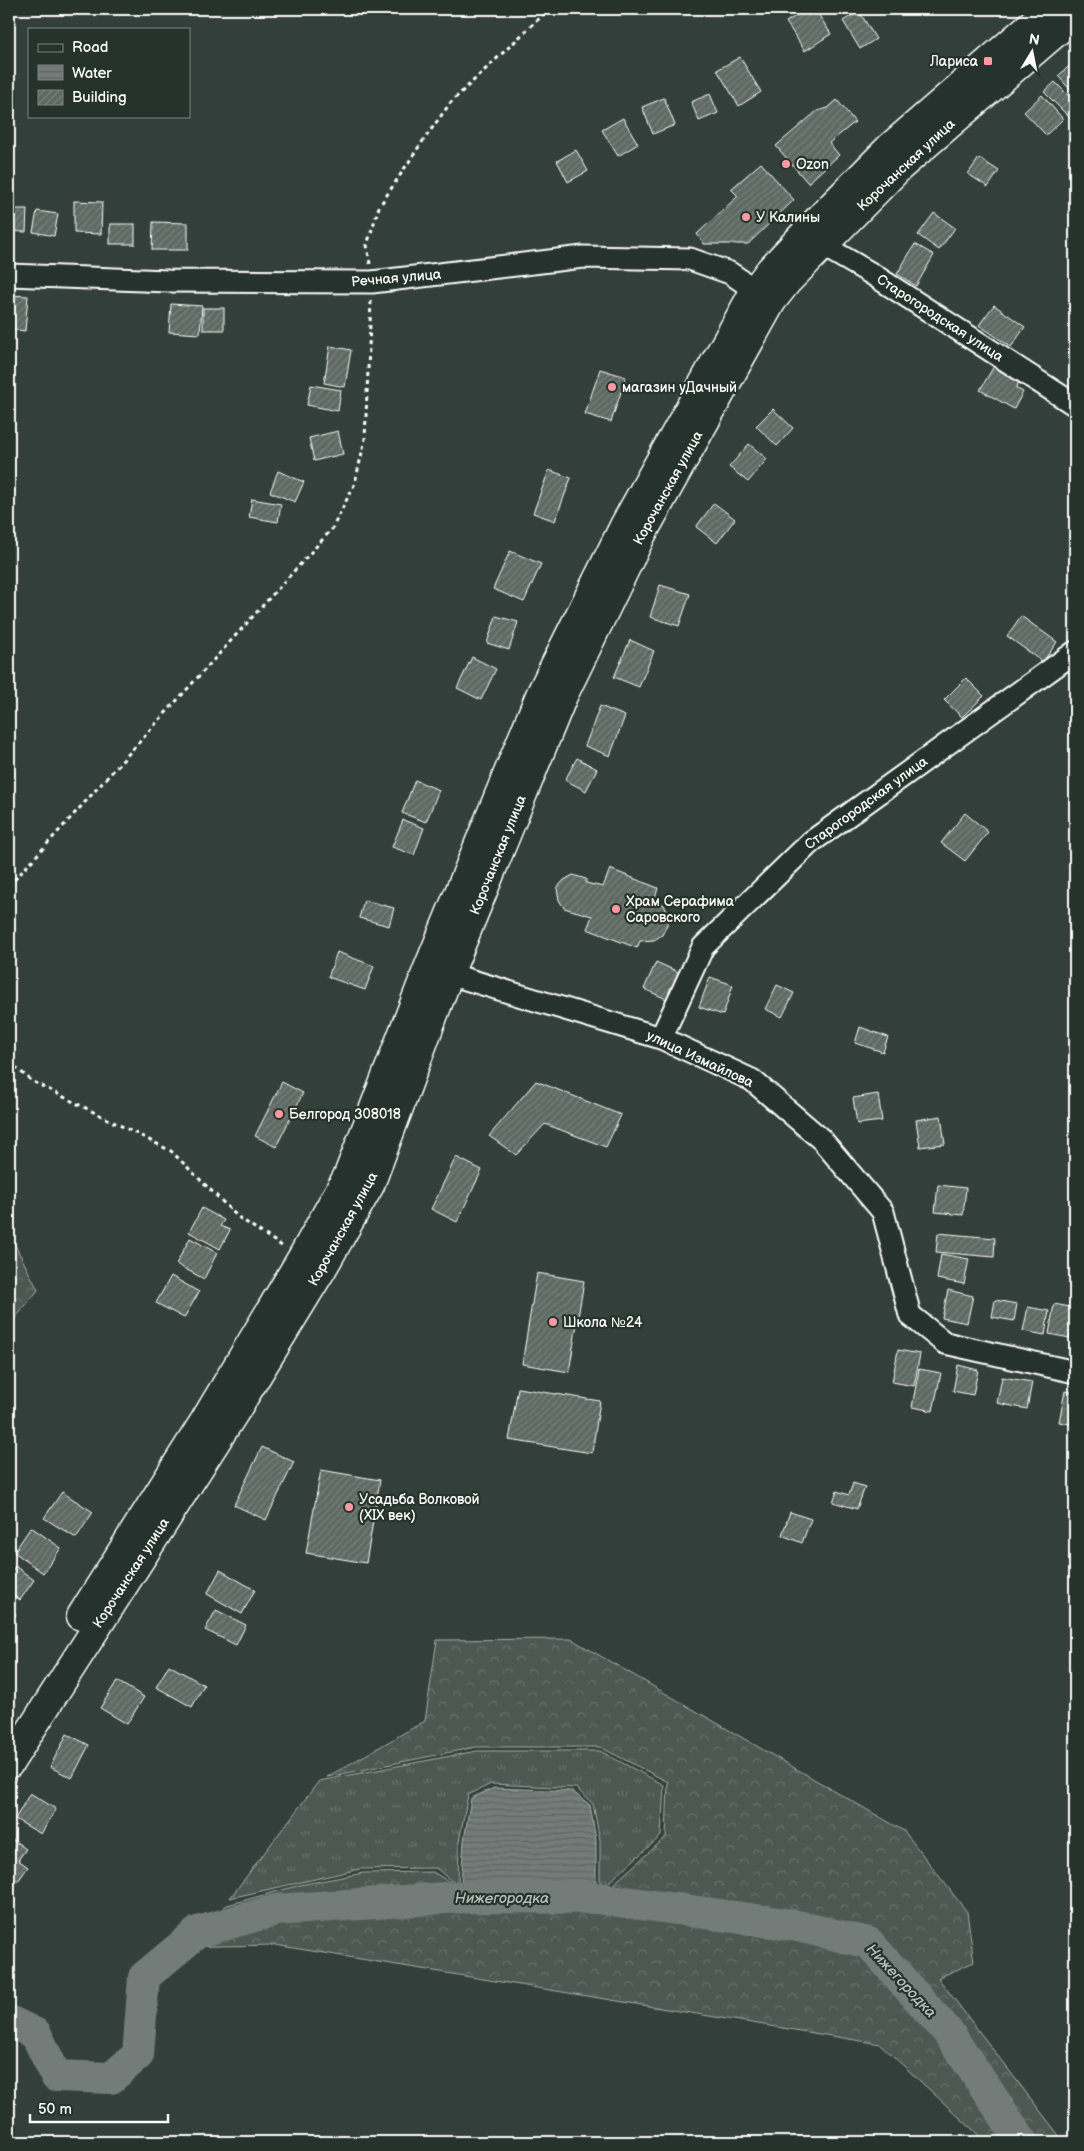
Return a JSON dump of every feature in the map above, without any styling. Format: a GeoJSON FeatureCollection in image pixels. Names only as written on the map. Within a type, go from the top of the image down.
{"type":"FeatureCollection","features":[{"type":"Feature","properties":{"kind":"main road","name":"Корочанская улица"},"geometry":{"type":"LineString","coordinates":[[9,1730],[205,1420],[302,1259],[348,1175],[567,687],[641,536],[763,296],[787,282],[813,240],[890,147],[1049,9]]}},
{"type":"Feature","properties":{"kind":"main road","name":"Корочанская улица"},"geometry":{"type":"LineString","coordinates":[[813,240],[1075,16]]}},
{"type":"Feature","properties":{"kind":"main road","name":"Корочанская улица"},"geometry":{"type":"LineString","coordinates":[[9,1764],[243,1398],[321,1271],[370,1185],[439,971]]}},
{"type":"Feature","properties":{"kind":"street","name":"Старогородская улица"},"geometry":{"type":"LineString","coordinates":[[813,240],[872,274],[1075,405]]}},
{"type":"Feature","properties":{"kind":"street","name":"Речная улица"},"geometry":{"type":"LineString","coordinates":[[9,275],[168,281],[372,282],[592,257],[690,259],[730,273],[763,296]]}},
{"type":"Feature","properties":{"kind":"street","name":"Старогородская улица"},"geometry":{"type":"LineString","coordinates":[[661,1038],[703,947],[811,842],[1075,652]]}},
{"type":"Feature","properties":{"kind":"street","name":"улица Измайлова"},"geometry":{"type":"LineString","coordinates":[[439,971],[661,1038],[752,1080],[822,1140],[883,1212],[910,1315],[945,1343],[1075,1372]]}},
{"type":"Feature","properties":{"kind":"path"},"geometry":{"type":"LineString","coordinates":[[9,886],[332,529],[356,482],[365,439],[372,282],[367,245],[379,207],[451,102],[549,9]]}},
{"type":"Feature","properties":{"kind":"path"},"geometry":{"type":"LineString","coordinates":[[9,1062],[32,1081],[171,1152],[238,1217],[289,1250]]}},
{"type":"Feature","properties":{"kind":"green space"},"geometry":{"type":"Polygon","coordinates":[[[9,1226],[11,1237],[38,1290],[9,1326],[9,1226]]]}},
{"type":"Feature","properties":{"kind":"green space"},"geometry":{"type":"Polygon","coordinates":[[[571,1639],[904,1831],[967,1912],[974,1962],[938,1978],[1064,2142],[1027,2142],[952,2031],[871,1940],[794,1920],[601,1895],[666,1837],[668,1782],[600,1747],[476,1747],[327,1777],[425,1721],[437,1640],[571,1639]]]}},
{"type":"Feature","properties":{"kind":"green space"},"geometry":{"type":"Polygon","coordinates":[[[477,1751],[600,1751],[664,1785],[661,1836],[600,1890],[600,1840],[593,1804],[576,1788],[491,1784],[468,1795],[459,1842],[458,1887],[436,1868],[360,1869],[230,1898],[319,1781],[477,1751]]]}},
{"type":"Feature","properties":{"kind":"green space"},"geometry":{"type":"Polygon","coordinates":[[[433,1872],[451,1883],[459,1902],[593,1904],[799,1931],[867,1947],[945,2037],[1016,2142],[986,2142],[880,2044],[275,1945],[171,1947],[227,1905],[300,1885],[363,1873],[433,1872]]]}},
{"type":"Feature","properties":{"kind":"water"},"geometry":{"type":"Polygon","coordinates":[[[494,1788],[572,1791],[590,1805],[596,1840],[596,1898],[460,1897],[464,1840],[471,1798],[494,1788]]]}},
{"type":"Feature","properties":{"kind":"building"},"geometry":{"type":"Polygon","coordinates":[[[807,9],[815,9],[831,34],[805,51],[786,22],[807,9]]]}},
{"type":"Feature","properties":{"kind":"building"},"geometry":{"type":"Polygon","coordinates":[[[859,11],[876,39],[860,49],[843,21],[859,11]]]}},
{"type":"Feature","properties":{"kind":"building"},"geometry":{"type":"Polygon","coordinates":[[[740,57],[761,92],[739,106],[717,70],[740,57]]]}},
{"type":"Feature","properties":{"kind":"building"},"geometry":{"type":"Polygon","coordinates":[[[1075,61],[1075,95],[1058,76],[1075,61]]]}},
{"type":"Feature","properties":{"kind":"building"},"geometry":{"type":"Polygon","coordinates":[[[1055,82],[1075,102],[1075,119],[1073,121],[1044,92],[1055,82]]]}},
{"type":"Feature","properties":{"kind":"building"},"geometry":{"type":"Polygon","coordinates":[[[710,94],[718,113],[699,121],[691,102],[710,94]]]}},
{"type":"Feature","properties":{"kind":"building"},"geometry":{"type":"Polygon","coordinates":[[[1042,95],[1063,119],[1046,135],[1024,112],[1042,95]]]}},
{"type":"Feature","properties":{"kind":"building"},"geometry":{"type":"Polygon","coordinates":[[[664,98],[675,125],[653,134],[642,107],[664,98]]]}},
{"type":"Feature","properties":{"kind":"building"},"geometry":{"type":"Polygon","coordinates":[[[837,100],[855,122],[829,143],[839,155],[808,183],[776,146],[817,111],[828,108],[837,100]]]}},
{"type":"Feature","properties":{"kind":"building"},"geometry":{"type":"Polygon","coordinates":[[[623,118],[638,144],[618,156],[602,130],[623,118]]]}},
{"type":"Feature","properties":{"kind":"building"},"geometry":{"type":"Polygon","coordinates":[[[576,150],[588,171],[568,182],[557,161],[576,150]]]}},
{"type":"Feature","properties":{"kind":"building"},"geometry":{"type":"Polygon","coordinates":[[[979,158],[999,171],[988,187],[968,174],[979,158]]]}},
{"type":"Feature","properties":{"kind":"building","name":"У Калины"},"geometry":{"type":"Polygon","coordinates":[[[761,163],[794,200],[748,244],[704,244],[697,234],[738,196],[731,189],[761,163]]]}},
{"type":"Feature","properties":{"kind":"building"},"geometry":{"type":"Polygon","coordinates":[[[74,201],[102,202],[101,234],[74,233],[74,201]]]}},
{"type":"Feature","properties":{"kind":"building"},"geometry":{"type":"Polygon","coordinates":[[[9,209],[27,209],[26,232],[9,231],[9,209]]]}},
{"type":"Feature","properties":{"kind":"building"},"geometry":{"type":"Polygon","coordinates":[[[37,211],[58,214],[54,236],[33,232],[37,211]]]}},
{"type":"Feature","properties":{"kind":"building"},"geometry":{"type":"Polygon","coordinates":[[[934,213],[955,228],[939,250],[918,235],[934,213]]]}},
{"type":"Feature","properties":{"kind":"building"},"geometry":{"type":"Polygon","coordinates":[[[153,222],[188,223],[188,250],[152,250],[153,222]]]}},
{"type":"Feature","properties":{"kind":"building"},"geometry":{"type":"Polygon","coordinates":[[[110,224],[135,224],[135,244],[110,244],[110,224]]]}},
{"type":"Feature","properties":{"kind":"building"},"geometry":{"type":"Polygon","coordinates":[[[915,244],[934,255],[916,286],[897,274],[915,244]]]}},
{"type":"Feature","properties":{"kind":"building"},"geometry":{"type":"Polygon","coordinates":[[[9,295],[28,296],[25,331],[9,329],[9,295]]]}},
{"type":"Feature","properties":{"kind":"building"},"geometry":{"type":"Polygon","coordinates":[[[171,304],[202,306],[200,334],[169,332],[171,304]]]}},
{"type":"Feature","properties":{"kind":"building"},"geometry":{"type":"Polygon","coordinates":[[[994,305],[1025,327],[1011,347],[979,325],[994,305]]]}},
{"type":"Feature","properties":{"kind":"building"},"geometry":{"type":"Polygon","coordinates":[[[203,308],[224,308],[224,330],[203,330],[203,308]]]}},
{"type":"Feature","properties":{"kind":"building"},"geometry":{"type":"Polygon","coordinates":[[[330,346],[351,350],[345,387],[324,383],[330,346]]]}},
{"type":"Feature","properties":{"kind":"building"},"geometry":{"type":"Polygon","coordinates":[[[994,366],[1020,380],[1016,388],[1023,392],[1014,409],[980,390],[994,366]]]}},
{"type":"Feature","properties":{"kind":"building"},"geometry":{"type":"Polygon","coordinates":[[[600,369],[626,377],[611,422],[585,414],[600,369]]]}},
{"type":"Feature","properties":{"kind":"building"},"geometry":{"type":"Polygon","coordinates":[[[311,385],[341,390],[338,411],[307,405],[311,385]]]}},
{"type":"Feature","properties":{"kind":"building"},"geometry":{"type":"Polygon","coordinates":[[[773,409],[793,428],[777,446],[756,426],[773,409]]]}},
{"type":"Feature","properties":{"kind":"building"},"geometry":{"type":"Polygon","coordinates":[[[338,431],[343,454],[314,461],[309,438],[338,431]]]}},
{"type":"Feature","properties":{"kind":"building"},"geometry":{"type":"Polygon","coordinates":[[[749,444],[767,459],[748,482],[729,467],[749,444]]]}},
{"type":"Feature","properties":{"kind":"building"},"geometry":{"type":"Polygon","coordinates":[[[549,470],[571,478],[555,521],[533,513],[549,470]]]}},
{"type":"Feature","properties":{"kind":"building"},"geometry":{"type":"Polygon","coordinates":[[[278,471],[304,482],[295,502],[270,492],[278,471]]]}},
{"type":"Feature","properties":{"kind":"building"},"geometry":{"type":"Polygon","coordinates":[[[252,499],[281,504],[278,522],[249,517],[252,499]]]}},
{"type":"Feature","properties":{"kind":"building"},"geometry":{"type":"Polygon","coordinates":[[[714,503],[735,519],[717,543],[696,527],[714,503]]]}},
{"type":"Feature","properties":{"kind":"building"},"geometry":{"type":"Polygon","coordinates":[[[510,551],[541,564],[524,602],[493,589],[510,551]]]}},
{"type":"Feature","properties":{"kind":"building"},"geometry":{"type":"Polygon","coordinates":[[[660,585],[690,594],[679,626],[650,617],[660,585]]]}},
{"type":"Feature","properties":{"kind":"building"},"geometry":{"type":"Polygon","coordinates":[[[496,616],[518,622],[509,650],[487,643],[496,616]]]}},
{"type":"Feature","properties":{"kind":"building"},"geometry":{"type":"Polygon","coordinates":[[[1021,616],[1057,642],[1043,662],[1007,636],[1021,616]]]}},
{"type":"Feature","properties":{"kind":"building"},"geometry":{"type":"Polygon","coordinates":[[[630,640],[654,651],[639,687],[614,677],[630,640]]]}},
{"type":"Feature","properties":{"kind":"building"},"geometry":{"type":"Polygon","coordinates":[[[472,657],[496,669],[481,700],[457,688],[472,657]]]}},
{"type":"Feature","properties":{"kind":"building"},"geometry":{"type":"Polygon","coordinates":[[[966,678],[984,696],[962,717],[944,700],[966,678]]]}},
{"type":"Feature","properties":{"kind":"building"},"geometry":{"type":"Polygon","coordinates":[[[600,706],[625,716],[610,756],[585,746],[600,706]]]}},
{"type":"Feature","properties":{"kind":"building"},"geometry":{"type":"Polygon","coordinates":[[[577,758],[597,769],[586,791],[565,780],[577,758]]]}},
{"type":"Feature","properties":{"kind":"building"},"geometry":{"type":"Polygon","coordinates":[[[415,780],[439,790],[426,822],[402,813],[415,780]]]}},
{"type":"Feature","properties":{"kind":"building"},"geometry":{"type":"Polygon","coordinates":[[[965,813],[988,832],[965,861],[941,843],[965,813]]]}},
{"type":"Feature","properties":{"kind":"building"},"geometry":{"type":"Polygon","coordinates":[[[403,820],[424,828],[414,855],[392,847],[403,820]]]}},
{"type":"Feature","properties":{"kind":"building","name":"Храм Серафима Саровского"},"geometry":{"type":"Polygon","coordinates":[[[610,869],[658,888],[655,898],[664,905],[670,918],[662,935],[654,940],[640,941],[637,948],[587,929],[592,916],[564,908],[559,900],[557,888],[564,880],[573,875],[586,879],[586,883],[603,887],[610,869]]]}},
{"type":"Feature","properties":{"kind":"building"},"geometry":{"type":"Polygon","coordinates":[[[364,900],[394,908],[389,926],[359,918],[364,900]]]}},
{"type":"Feature","properties":{"kind":"building"},"geometry":{"type":"Polygon","coordinates":[[[337,952],[374,966],[365,990],[328,977],[337,952]]]}},
{"type":"Feature","properties":{"kind":"building"},"geometry":{"type":"Polygon","coordinates":[[[656,962],[685,975],[673,1002],[644,989],[656,962]]]}},
{"type":"Feature","properties":{"kind":"building"},"geometry":{"type":"Polygon","coordinates":[[[710,977],[733,985],[723,1015],[699,1007],[710,977]]]}},
{"type":"Feature","properties":{"kind":"building"},"geometry":{"type":"Polygon","coordinates":[[[777,985],[794,993],[782,1017],[765,1009],[777,985]]]}},
{"type":"Feature","properties":{"kind":"building"},"geometry":{"type":"Polygon","coordinates":[[[860,1027],[888,1037],[883,1052],[855,1043],[860,1027]]]}},
{"type":"Feature","properties":{"kind":"building"},"geometry":{"type":"Polygon","coordinates":[[[536,1081],[621,1115],[606,1147],[545,1124],[516,1155],[489,1136],[536,1081]]]}},
{"type":"Feature","properties":{"kind":"building","name":"Белгород 308018"},"geometry":{"type":"Polygon","coordinates":[[[282,1082],[303,1093],[276,1147],[255,1136],[282,1082]]]}},
{"type":"Feature","properties":{"kind":"building"},"geometry":{"type":"Polygon","coordinates":[[[878,1094],[882,1121],[857,1124],[853,1098],[878,1094]]]}},
{"type":"Feature","properties":{"kind":"building"},"geometry":{"type":"Polygon","coordinates":[[[941,1116],[945,1144],[920,1147],[916,1120],[941,1116]]]}},
{"type":"Feature","properties":{"kind":"building"},"geometry":{"type":"Polygon","coordinates":[[[456,1157],[482,1170],[457,1222],[431,1209],[456,1157]]]}},
{"type":"Feature","properties":{"kind":"building"},"geometry":{"type":"Polygon","coordinates":[[[938,1185],[966,1188],[963,1215],[935,1212],[938,1185]]]}},
{"type":"Feature","properties":{"kind":"building"},"geometry":{"type":"Polygon","coordinates":[[[202,1208],[224,1220],[220,1226],[230,1230],[220,1249],[189,1232],[202,1208]]]}},
{"type":"Feature","properties":{"kind":"building"},"geometry":{"type":"Polygon","coordinates":[[[938,1233],[995,1238],[994,1257],[936,1252],[938,1233]]]}},
{"type":"Feature","properties":{"kind":"building"},"geometry":{"type":"Polygon","coordinates":[[[190,1238],[217,1253],[204,1279],[176,1264],[190,1238]]]}},
{"type":"Feature","properties":{"kind":"building"},"geometry":{"type":"Polygon","coordinates":[[[941,1254],[969,1259],[964,1284],[937,1279],[941,1254]]]}},
{"type":"Feature","properties":{"kind":"building","name":"Школа №24"},"geometry":{"type":"Polygon","coordinates":[[[537,1273],[584,1281],[569,1372],[522,1364],[537,1273]]]}},
{"type":"Feature","properties":{"kind":"building"},"geometry":{"type":"Polygon","coordinates":[[[171,1276],[199,1292],[184,1318],[156,1303],[171,1276]]]}},
{"type":"Feature","properties":{"kind":"building"},"geometry":{"type":"Polygon","coordinates":[[[948,1290],[973,1296],[967,1323],[942,1318],[948,1290]]]}},
{"type":"Feature","properties":{"kind":"building"},"geometry":{"type":"Polygon","coordinates":[[[995,1300],[1017,1304],[1014,1321],[992,1317],[995,1300]]]}},
{"type":"Feature","properties":{"kind":"building"},"geometry":{"type":"Polygon","coordinates":[[[1054,1304],[1075,1308],[1070,1338],[1049,1334],[1054,1304]]]}},
{"type":"Feature","properties":{"kind":"building"},"geometry":{"type":"Polygon","coordinates":[[[1028,1307],[1049,1311],[1045,1335],[1023,1331],[1028,1307]]]}},
{"type":"Feature","properties":{"kind":"building"},"geometry":{"type":"Polygon","coordinates":[[[898,1350],[920,1354],[914,1386],[892,1382],[898,1350]]]}},
{"type":"Feature","properties":{"kind":"building"},"geometry":{"type":"Polygon","coordinates":[[[958,1365],[978,1370],[973,1395],[953,1391],[958,1365]]]}},
{"type":"Feature","properties":{"kind":"building"},"geometry":{"type":"Polygon","coordinates":[[[919,1369],[941,1373],[933,1411],[912,1407],[919,1369]]]}},
{"type":"Feature","properties":{"kind":"building"},"geometry":{"type":"Polygon","coordinates":[[[1002,1377],[1032,1382],[1027,1409],[997,1403],[1002,1377]]]}},
{"type":"Feature","properties":{"kind":"building"},"geometry":{"type":"Polygon","coordinates":[[[518,1388],[600,1401],[592,1453],[509,1440],[518,1388]]]}},
{"type":"Feature","properties":{"kind":"building"},"geometry":{"type":"Polygon","coordinates":[[[1065,1391],[1075,1393],[1075,1425],[1059,1422],[1065,1391]]]}},
{"type":"Feature","properties":{"kind":"building"},"geometry":{"type":"Polygon","coordinates":[[[262,1447],[294,1462],[266,1520],[234,1505],[262,1447]]]}},
{"type":"Feature","properties":{"kind":"building"},"geometry":{"type":"Polygon","coordinates":[[[321,1470],[380,1480],[366,1563],[306,1553],[321,1470]]]}},
{"type":"Feature","properties":{"kind":"building"},"geometry":{"type":"Polygon","coordinates":[[[853,1483],[865,1487],[857,1509],[833,1502],[837,1491],[849,1495],[853,1483]]]}},
{"type":"Feature","properties":{"kind":"building"},"geometry":{"type":"Polygon","coordinates":[[[62,1492],[93,1512],[76,1538],[44,1518],[62,1492]]]}},
{"type":"Feature","properties":{"kind":"building"},"geometry":{"type":"Polygon","coordinates":[[[790,1512],[811,1519],[802,1543],[782,1535],[790,1512]]]}},
{"type":"Feature","properties":{"kind":"building"},"geometry":{"type":"Polygon","coordinates":[[[31,1527],[61,1548],[43,1573],[14,1552],[31,1527]]]}},
{"type":"Feature","properties":{"kind":"building"},"geometry":{"type":"Polygon","coordinates":[[[15,1566],[34,1580],[20,1600],[9,1592],[9,1576],[15,1566]]]}},
{"type":"Feature","properties":{"kind":"building"},"geometry":{"type":"Polygon","coordinates":[[[220,1570],[255,1590],[242,1614],[207,1594],[220,1570]]]}},
{"type":"Feature","properties":{"kind":"building"},"geometry":{"type":"Polygon","coordinates":[[[9,1610],[16,1614],[9,1624],[9,1610]]]}},
{"type":"Feature","properties":{"kind":"building"},"geometry":{"type":"Polygon","coordinates":[[[216,1610],[246,1625],[236,1645],[205,1630],[216,1610]]]}},
{"type":"Feature","properties":{"kind":"building"},"geometry":{"type":"Polygon","coordinates":[[[169,1665],[204,1685],[192,1707],[156,1687],[169,1665]]]}},
{"type":"Feature","properties":{"kind":"building"},"geometry":{"type":"Polygon","coordinates":[[[117,1681],[144,1697],[127,1724],[100,1708],[117,1681]]]}},
{"type":"Feature","properties":{"kind":"building"},"geometry":{"type":"Polygon","coordinates":[[[67,1734],[89,1745],[72,1778],[50,1767],[67,1734]]]}},
{"type":"Feature","properties":{"kind":"building"},"geometry":{"type":"Polygon","coordinates":[[[30,1793],[56,1809],[41,1834],[15,1819],[30,1793]]]}},
{"type":"Feature","properties":{"kind":"building"},"geometry":{"type":"Polygon","coordinates":[[[9,1837],[26,1849],[18,1860],[28,1867],[18,1881],[9,1874],[9,1837]]]}},
{"type":"Feature","properties":{"kind":"waterway","name":"Нижегородка"},"geometry":{"type":"LineString","coordinates":[[9,2021],[36,2034],[56,2076],[111,2078],[138,2055],[144,1977],[198,1932],[276,1910],[460,1897],[596,1898],[793,1925],[869,1943],[948,2032],[1022,2142]]}},
{"type":"Feature","properties":{"kind":"place","name":"Лариса"},"geometry":{"type":"Point","coordinates":[988,61]}},
{"type":"Feature","properties":{"kind":"place","name":"Ozon"},"geometry":{"type":"Point","coordinates":[786,164]}},
{"type":"Feature","properties":{"kind":"place","name":"У Калины"},"geometry":{"type":"Point","coordinates":[746,217]}},
{"type":"Feature","properties":{"kind":"place","name":"магазин уДачный"},"geometry":{"type":"Point","coordinates":[612,387]}},
{"type":"Feature","properties":{"kind":"place","name":"Храм Серафима Саровского"},"geometry":{"type":"Point","coordinates":[616,909]}},
{"type":"Feature","properties":{"kind":"place","name":"Белгород 308018"},"geometry":{"type":"Point","coordinates":[279,1114]}},
{"type":"Feature","properties":{"kind":"place","name":"Школа №24"},"geometry":{"type":"Point","coordinates":[553,1322]}},
{"type":"Feature","properties":{"kind":"place","name":"Усадьба Волковой (XIX век)"},"geometry":{"type":"Point","coordinates":[349,1507]}}]}
